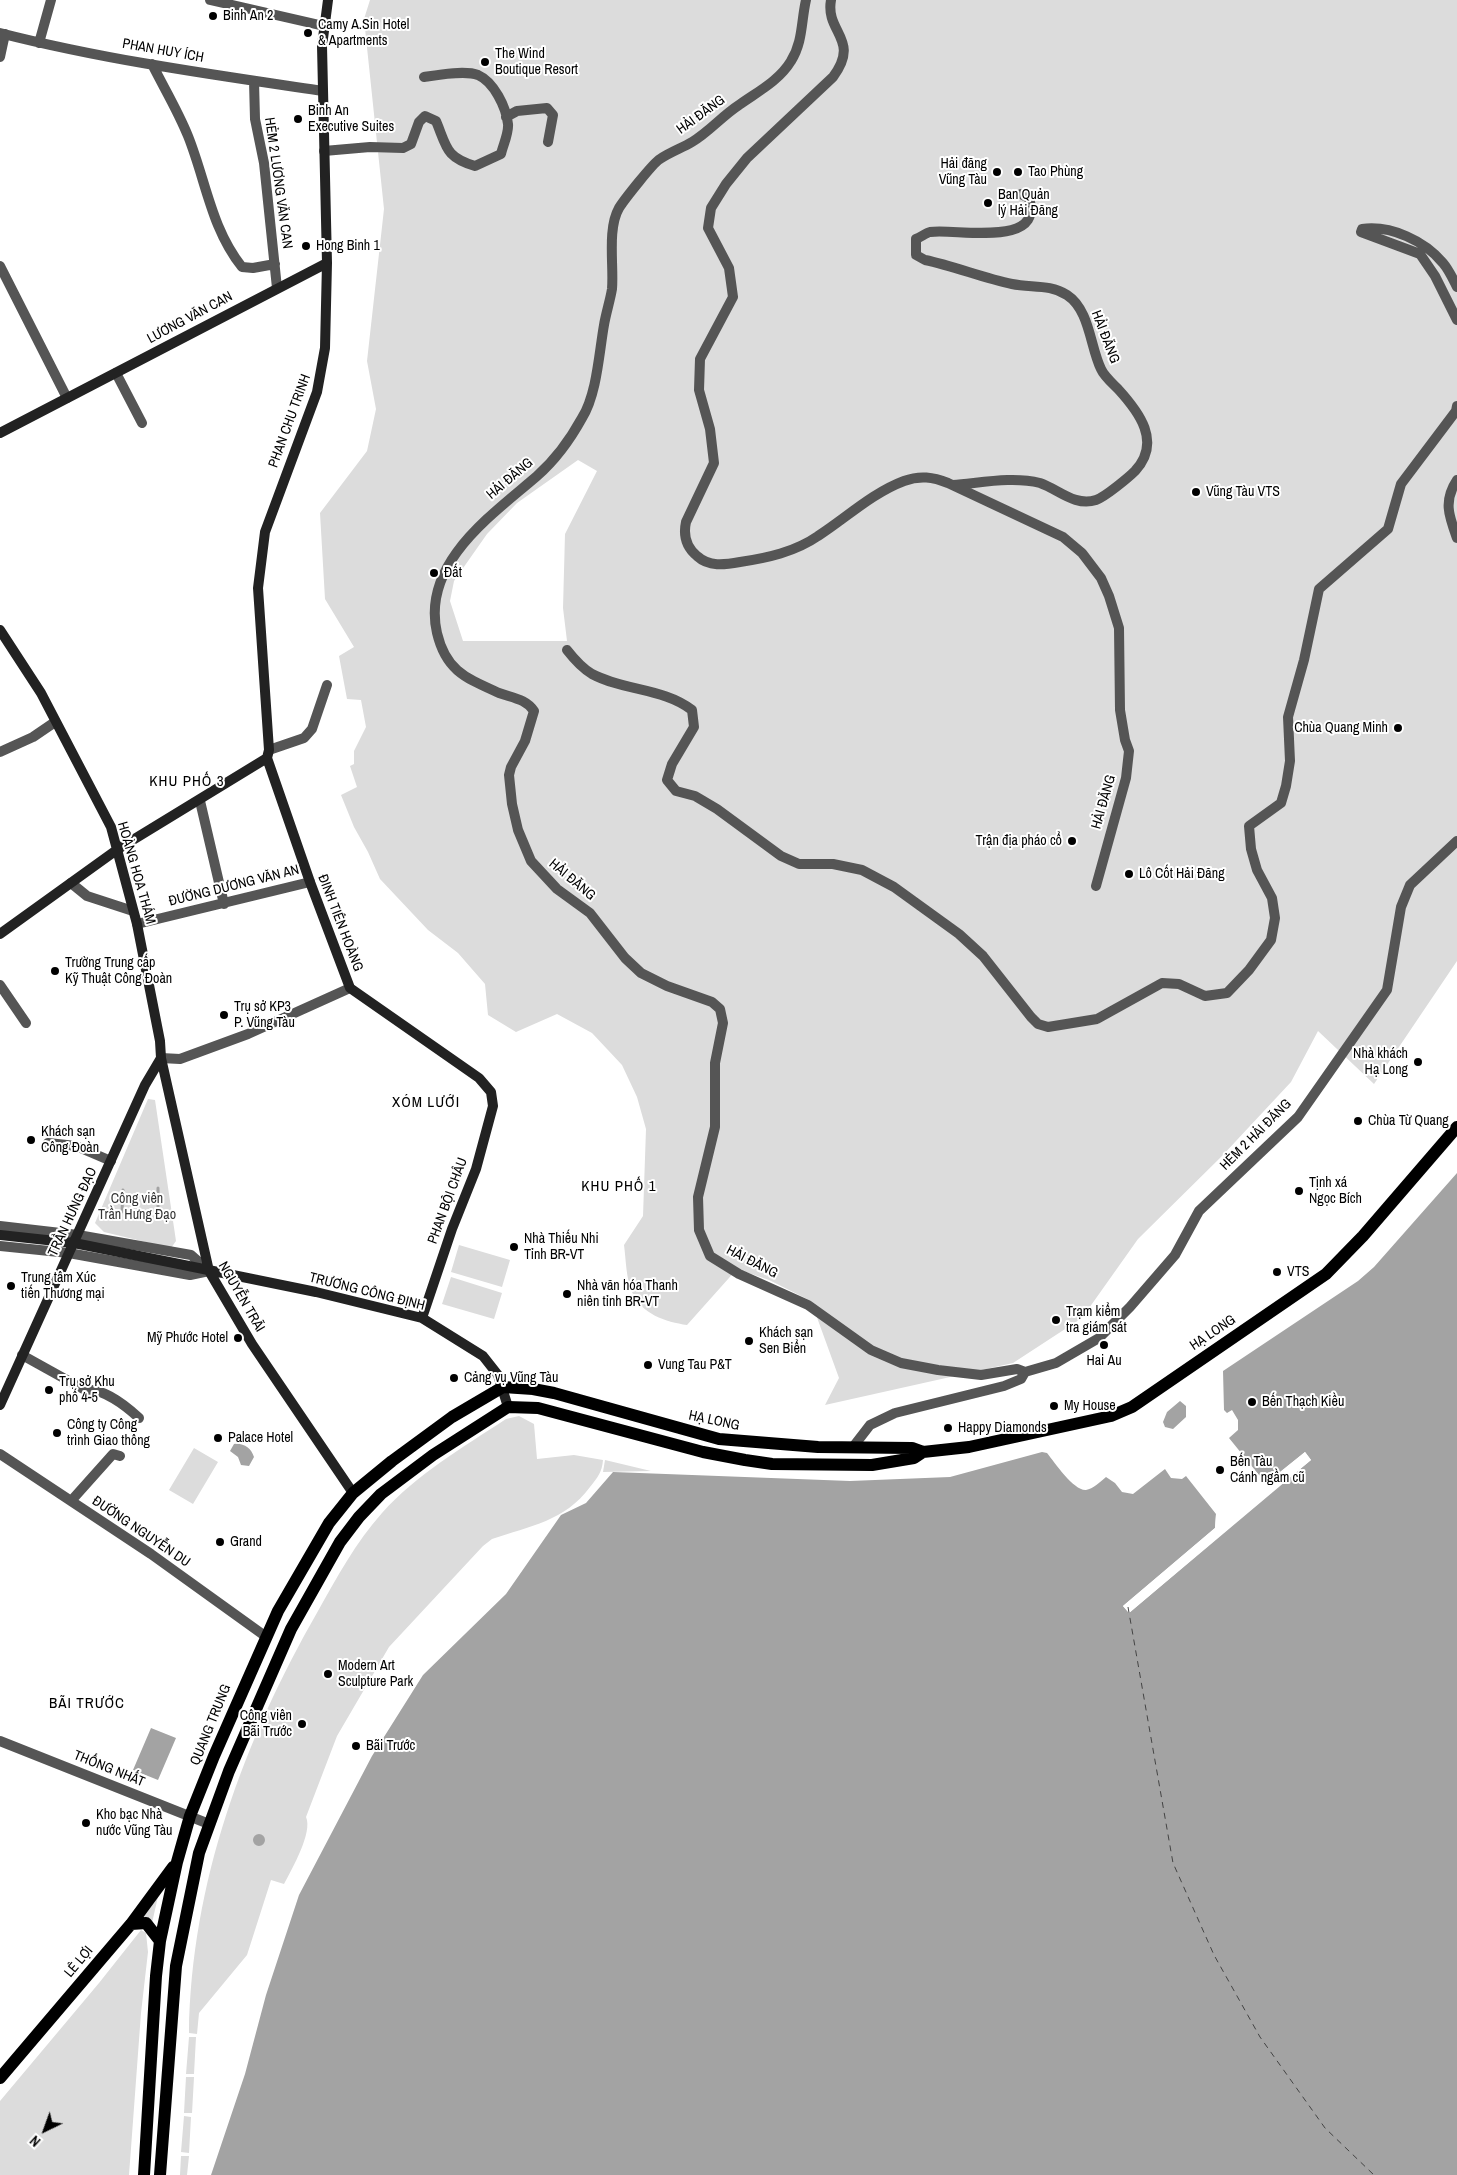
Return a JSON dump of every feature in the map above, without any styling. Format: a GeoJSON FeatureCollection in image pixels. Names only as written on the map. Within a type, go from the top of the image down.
{"type":"FeatureCollection","features":[{"type":"Feature","properties":{"kind":"main road","name":"PHAN CHU TRINH"},"geometry":{"type":"LineString","coordinates":[[268,754],[258,588],[265,532],[310,411],[323,366],[327,263],[323,91],[324,26],[328,0]]}},
{"type":"Feature","properties":{"kind":"main road","name":"LƯƠNG VĂN CAN"},"geometry":{"type":"LineString","coordinates":[[0,433],[327,263]]}},
{"type":"Feature","properties":{"kind":"main road","name":"HOÀNG HOA THÁM"},"geometry":{"type":"LineString","coordinates":[[0,630],[41,693],[111,827],[137,924],[160,1041],[161,1058]]}},
{"type":"Feature","properties":{"kind":"main road"},"geometry":{"type":"LineString","coordinates":[[0,934],[118,848],[200,801],[268,754]]}},
{"type":"Feature","properties":{"kind":"main road","name":"ĐINH TIÊN HOÀNG"},"geometry":{"type":"LineString","coordinates":[[268,754],[310,882],[350,988],[479,1078],[491,1092]]}},
{"type":"Feature","properties":{"kind":"main road","name":"TRẦN HƯNG ĐẠO"},"geometry":{"type":"LineString","coordinates":[[0,1405],[146,1085],[161,1058]]}},
{"type":"Feature","properties":{"kind":"main road","name":"NGUYỄN TRÃI"},"geometry":{"type":"LineString","coordinates":[[161,1058],[209,1271],[252,1344],[353,1493]]}},
{"type":"Feature","properties":{"kind":"main road","name":"PHAN BỘI CHÂU"},"geometry":{"type":"LineString","coordinates":[[422,1318],[452,1229],[476,1169],[493,1106],[491,1092]]}},
{"type":"Feature","properties":{"kind":"main road","name":"HẠ LONG"},"geometry":{"type":"LineString","coordinates":[[502,1387],[533,1389],[554,1393],[719,1439],[801,1446],[912,1448],[923,1452],[969,1447],[1111,1416],[1132,1407],[1326,1274],[1363,1236],[1457,1127]]}},
{"type":"Feature","properties":{"kind":"main road","name":"TRƯƠNG CÔNG ĐỊNH"},"geometry":{"type":"LineString","coordinates":[[0,1235],[74,1244],[316,1292],[422,1318],[484,1356],[498,1375],[508,1407]]}},
{"type":"Feature","properties":{"kind":"main road","name":"QUANG TRUNG"},"geometry":{"type":"LineString","coordinates":[[144,2175],[156,1976],[160,1941],[177,1862],[190,1816],[265,1636],[320,1537],[353,1493],[420,1438],[502,1387]]}},
{"type":"Feature","properties":{"kind":"main road"},"geometry":{"type":"LineString","coordinates":[[160,2175],[176,1966],[199,1853],[229,1771],[291,1629],[344,1535],[381,1494],[433,1455],[508,1407]]}},
{"type":"Feature","properties":{"kind":"main road","name":"HẠ LONG"},"geometry":{"type":"LineString","coordinates":[[508,1407],[538,1408],[718,1455],[772,1464],[872,1465],[914,1458],[923,1452]]}},
{"type":"Feature","properties":{"kind":"main road"},"geometry":{"type":"LineString","coordinates":[[718,1455],[719,1439]]}},
{"type":"Feature","properties":{"kind":"main road"},"geometry":{"type":"LineString","coordinates":[[852,1465],[853,1447]]}},
{"type":"Feature","properties":{"kind":"main road","name":"LÊ LỢI"},"geometry":{"type":"LineString","coordinates":[[0,2078],[131,1924],[177,1862]]}},
{"type":"Feature","properties":{"kind":"main road"},"geometry":{"type":"LineString","coordinates":[[131,1924],[146,1923],[160,1941]]}},
{"type":"Feature","properties":{"kind":"street"},"geometry":{"type":"LineString","coordinates":[[39,43],[52,0]]}},
{"type":"Feature","properties":{"kind":"street"},"geometry":{"type":"LineString","coordinates":[[210,0],[324,26]]}},
{"type":"Feature","properties":{"kind":"street","name":"HẢI ĐĂNG"},"geometry":{"type":"LineString","coordinates":[[806,0],[801,40],[790,63],[782,73],[766,88],[730,111],[691,143],[676,148],[657,161],[619,208],[614,224],[610,269],[612,289],[588,408],[546,467],[488,516],[450,564],[436,594],[436,631],[443,655],[453,668],[499,693],[528,702],[534,711],[525,741],[511,767],[509,776],[512,804],[518,830],[526,851],[536,868],[557,889],[590,913],[625,958],[641,973],[667,986],[712,1002],[720,1009],[723,1023],[715,1063],[716,1127],[698,1197],[699,1230],[710,1256],[739,1274],[808,1305],[871,1350],[901,1363],[981,1375],[1017,1369],[1025,1372]]}},
{"type":"Feature","properties":{"kind":"street","name":"HẢI ĐĂNG"},"geometry":{"type":"LineString","coordinates":[[831,0],[829,8],[844,43],[845,52],[841,67],[833,77],[747,158],[726,184],[711,208],[708,228],[729,268],[733,297],[700,359],[699,390],[710,429],[714,463],[687,517],[684,532],[686,541],[690,549],[706,562],[728,564],[748,561],[796,548],[817,537],[865,502],[902,482],[917,477],[933,478],[952,485],[1063,537],[1082,553],[1101,578],[1119,628],[1120,710],[1125,740],[1129,751],[1126,778],[1096,886]]}},
{"type":"Feature","properties":{"kind":"street"},"geometry":{"type":"LineString","coordinates":[[0,57],[3,34]]}},
{"type":"Feature","properties":{"kind":"street","name":"PHAN HUY ÍCH"},"geometry":{"type":"LineString","coordinates":[[3,34],[39,43],[152,64],[323,91]]}},
{"type":"Feature","properties":{"kind":"street"},"geometry":{"type":"LineString","coordinates":[[152,64],[188,136],[214,216],[230,251],[242,267],[253,268],[275,264]]}},
{"type":"Feature","properties":{"kind":"street"},"geometry":{"type":"LineString","coordinates":[[324,151],[370,147],[403,148],[411,144],[419,122],[425,116],[436,120],[445,146],[457,161],[475,166],[501,154],[508,126],[506,117],[491,86],[477,75],[449,74],[424,77]]}},
{"type":"Feature","properties":{"kind":"street","name":"HẺM 2 LƯƠNG VĂN CAN"},"geometry":{"type":"LineString","coordinates":[[254,81],[255,118],[264,163],[277,288]]}},
{"type":"Feature","properties":{"kind":"street"},"geometry":{"type":"LineString","coordinates":[[506,117],[517,110],[547,108],[553,115],[548,142]]}},
{"type":"Feature","properties":{"kind":"street","name":"HẢI ĐĂNG"},"geometry":{"type":"LineString","coordinates":[[952,485],[1020,481],[1040,484],[1079,501],[1096,500],[1128,478],[1146,455],[1148,439],[1142,420],[1131,404],[1101,370],[1092,338],[1078,306],[1068,295],[1051,288],[1012,284],[924,260],[916,254],[916,239],[930,232],[1014,231],[1026,223],[1030,214],[1030,198],[1021,194]]}},
{"type":"Feature","properties":{"kind":"street"},"geometry":{"type":"LineString","coordinates":[[1457,287],[1445,265],[1431,250],[1414,240],[1386,229],[1362,229],[1361,232],[1365,235],[1393,243],[1420,254],[1435,276],[1457,320]]}},
{"type":"Feature","properties":{"kind":"street"},"geometry":{"type":"LineString","coordinates":[[0,266],[67,398]]}},
{"type":"Feature","properties":{"kind":"street"},"geometry":{"type":"LineString","coordinates":[[116,373],[142,423]]}},
{"type":"Feature","properties":{"kind":"street"},"geometry":{"type":"LineString","coordinates":[[566,650],[591,673],[632,688],[679,700],[692,710],[694,726],[672,764],[667,780],[676,790],[695,796],[718,809],[781,856],[799,864],[833,864],[862,870],[894,886],[959,934],[983,956],[1038,1024],[1048,1027],[1060,1027],[1097,1019],[1162,983],[1179,984],[1206,996],[1227,993],[1249,970],[1271,940],[1274,930],[1272,898],[1257,870],[1251,849],[1250,826],[1281,803],[1290,761],[1288,717],[1320,589],[1388,529],[1402,484],[1456,411],[1457,406]]}},
{"type":"Feature","properties":{"kind":"street"},"geometry":{"type":"LineString","coordinates":[[1457,480],[1447,496],[1451,522],[1457,538]]}},
{"type":"Feature","properties":{"kind":"street"},"geometry":{"type":"LineString","coordinates":[[268,754],[304,738],[312,729],[327,686]]}},
{"type":"Feature","properties":{"kind":"street"},"geometry":{"type":"LineString","coordinates":[[0,752],[38,734],[55,722]]}},
{"type":"Feature","properties":{"kind":"street"},"geometry":{"type":"LineString","coordinates":[[200,801],[224,904]]}},
{"type":"Feature","properties":{"kind":"street","name":"HẺM 2 HẢI ĐĂNG"},"geometry":{"type":"LineString","coordinates":[[1025,1372],[1056,1363],[1098,1338],[1130,1307],[1175,1255],[1199,1210],[1298,1117],[1387,990],[1401,907],[1410,885],[1457,841]]}},
{"type":"Feature","properties":{"kind":"street","name":"ĐƯỜNG DƯƠNG VĂN AN"},"geometry":{"type":"LineString","coordinates":[[137,924],[310,882]]}},
{"type":"Feature","properties":{"kind":"street"},"geometry":{"type":"LineString","coordinates":[[71,883],[86,896],[134,911]]}},
{"type":"Feature","properties":{"kind":"street"},"geometry":{"type":"LineString","coordinates":[[0,984],[26,1023]]}},
{"type":"Feature","properties":{"kind":"street"},"geometry":{"type":"LineString","coordinates":[[161,1058],[180,1060],[248,1034],[350,988]]}},
{"type":"Feature","properties":{"kind":"street"},"geometry":{"type":"LineString","coordinates":[[48,1143],[76,1146],[111,1161]]}},
{"type":"Feature","properties":{"kind":"street","name":"TRƯƠNG CÔNG ĐỊNH"},"geometry":{"type":"LineString","coordinates":[[0,1226],[74,1244]]}},
{"type":"Feature","properties":{"kind":"street","name":"TRƯƠNG CÔNG ĐỊNH"},"geometry":{"type":"LineString","coordinates":[[0,1246],[74,1244]]}},
{"type":"Feature","properties":{"kind":"street"},"geometry":{"type":"LineString","coordinates":[[22,1355],[85,1390],[94,1389],[116,1401],[139,1418]]}},
{"type":"Feature","properties":{"kind":"street"},"geometry":{"type":"LineString","coordinates":[[853,1447],[870,1425],[896,1413],[1004,1386],[1021,1379],[1025,1372]]}},
{"type":"Feature","properties":{"kind":"street","name":"ĐƯỜNG NGUYỄN DU"},"geometry":{"type":"LineString","coordinates":[[0,1454],[151,1554],[265,1636]]}},
{"type":"Feature","properties":{"kind":"street"},"geometry":{"type":"LineString","coordinates":[[71,1501],[113,1454],[120,1456]]}},
{"type":"Feature","properties":{"kind":"street","name":"THỐNG NHẤT"},"geometry":{"type":"LineString","coordinates":[[0,1741],[209,1824]]}},
{"type":"Feature","properties":{"kind":"green space"},"geometry":{"type":"Polygon","coordinates":[[[370,0],[1457,0],[1457,961],[1374,1084],[1318,1031],[1291,1082],[1222,1156],[1138,1239],[1082,1318],[1013,1363],[825,1405],[839,1378],[811,1301],[769,1280],[737,1269],[687,1325],[655,1316],[641,1306],[630,1287],[624,1245],[643,1216],[646,1129],[637,1097],[622,1065],[592,1033],[557,1014],[516,1032],[488,1015],[485,984],[458,953],[428,930],[380,879],[354,827],[341,795],[357,787],[350,766],[354,764],[354,751],[366,727],[361,700],[347,699],[339,656],[354,647],[325,599],[320,513],[367,451],[376,409],[367,361],[384,209],[364,19],[370,0]],[[578,460],[517,503],[487,534],[454,581],[450,601],[463,641],[567,641],[563,608],[565,534],[597,471],[578,460]]]}},
{"type":"Feature","properties":{"kind":"green space","name":"Công viên Trần Hưng Đạo"},"geometry":{"type":"Polygon","coordinates":[[[148,1099],[155,1100],[176,1241],[171,1248],[104,1232],[95,1223],[148,1099]]]}},
{"type":"Feature","properties":{"kind":"green space"},"geometry":{"type":"Polygon","coordinates":[[[459,1245],[510,1260],[502,1287],[451,1272],[459,1245]]]}},
{"type":"Feature","properties":{"kind":"green space"},"geometry":{"type":"Polygon","coordinates":[[[451,1277],[502,1293],[494,1319],[442,1304],[451,1277]]]}},
{"type":"Feature","properties":{"kind":"green space","name":"Công viên Bãi Trước"},"geometry":{"type":"Polygon","coordinates":[[[519,1416],[534,1424],[537,1459],[574,1455],[603,1460],[599,1474],[580,1498],[558,1515],[533,1526],[492,1539],[483,1546],[389,1647],[337,1736],[306,1817],[307,1832],[292,1869],[284,1884],[271,1880],[247,1955],[199,2013],[197,2034],[189,2033],[192,1977],[200,1922],[211,1868],[226,1814],[245,1762],[291,1660],[347,1560],[382,1513],[410,1486],[441,1462],[506,1419],[519,1416]]]}},
{"type":"Feature","properties":{"kind":"green space"},"geometry":{"type":"Polygon","coordinates":[[[194,1448],[218,1462],[193,1504],[169,1490],[194,1448]]]}},
{"type":"Feature","properties":{"kind":"green space"},"geometry":{"type":"Polygon","coordinates":[[[605,1460],[651,1471],[603,1472],[605,1460]]]}},
{"type":"Feature","properties":{"kind":"green space"},"geometry":{"type":"Polygon","coordinates":[[[159,1892],[152,1923],[141,1915],[159,1892]]]}},
{"type":"Feature","properties":{"kind":"green space"},"geometry":{"type":"Polygon","coordinates":[[[141,1930],[146,1933],[148,1952],[141,2013],[129,2175],[0,2175],[0,2101],[141,1930]]]}},
{"type":"Feature","properties":{"kind":"green space"},"geometry":{"type":"Polygon","coordinates":[[[189,2037],[196,2037],[194,2074],[186,2074],[189,2037]]]}},
{"type":"Feature","properties":{"kind":"green space"},"geometry":{"type":"Polygon","coordinates":[[[186,2077],[194,2077],[192,2113],[184,2113],[186,2077]]]}},
{"type":"Feature","properties":{"kind":"green space"},"geometry":{"type":"Polygon","coordinates":[[[184,2116],[191,2117],[189,2153],[181,2152],[184,2116]]]}},
{"type":"Feature","properties":{"kind":"green space"},"geometry":{"type":"Polygon","coordinates":[[[181,2156],[189,2156],[187,2175],[180,2175],[181,2156]]]}},
{"type":"Feature","properties":{"kind":"shaded area"},"geometry":{"type":"Polygon","coordinates":[[[1457,1173],[1457,2175],[211,2175],[245,2074],[266,1995],[299,1895],[372,1756],[423,1675],[506,1594],[561,1515],[586,1503],[613,1472],[850,1481],[950,1477],[1042,1452],[1047,1453],[1065,1476],[1081,1489],[1091,1488],[1106,1477],[1115,1483],[1122,1492],[1133,1494],[1165,1469],[1171,1478],[1182,1479],[1186,1476],[1216,1514],[1215,1528],[1123,1606],[1129,1613],[1311,1460],[1305,1452],[1270,1480],[1259,1475],[1229,1438],[1238,1430],[1238,1420],[1232,1410],[1227,1413],[1224,1410],[1223,1371],[1358,1281],[1374,1267],[1457,1173]]]}},
{"type":"Feature","properties":{"kind":"shaded area"},"geometry":{"type":"Polygon","coordinates":[[[1180,1401],[1186,1406],[1186,1417],[1173,1429],[1165,1427],[1163,1422],[1167,1412],[1180,1401]]]}},
{"type":"Feature","properties":{"kind":"shaded area"},"geometry":{"type":"Polygon","coordinates":[[[234,1444],[244,1445],[251,1451],[254,1457],[249,1466],[241,1465],[238,1457],[230,1451],[234,1444]]]}},
{"type":"Feature","properties":{"kind":"shaded area"},"geometry":{"type":"Polygon","coordinates":[[[151,1728],[176,1738],[158,1780],[133,1770],[151,1728]]]}},
{"type":"Feature","properties":{"kind":"shaded area"},"geometry":{"type":"Polygon","coordinates":[[[257,1834],[261,1834],[265,1840],[261,1846],[257,1846],[253,1842],[253,1838],[257,1834]]]}},
{"type":"Feature","properties":{"kind":"pier"},"geometry":{"type":"Polygon","coordinates":[[[1305,1452],[1311,1460],[1268,1495],[1266,1493],[1308,1460],[1305,1456],[1271,1483],[1268,1482],[1305,1452]]]}},
{"type":"Feature","properties":{"kind":"pier"},"geometry":{"type":"Polygon","coordinates":[[[1216,1514],[1219,1516],[1217,1529],[1126,1607],[1129,1609],[1227,1526],[1229,1528],[1129,1613],[1123,1606],[1215,1528],[1216,1514]]]}},
{"type":"Feature","properties":{"kind":"waterway"},"geometry":{"type":"LineString","coordinates":[[158,1188],[158,1212]]}},
{"type":"Feature","properties":{"kind":"waterway"},"geometry":{"type":"LineString","coordinates":[[122,1212],[123,1190]]}},
{"type":"Feature","properties":{"kind":"ferry route"},"geometry":{"type":"LineString","coordinates":[[1128,1607],[1173,1863],[1214,1955],[1260,2037],[1325,2128],[1374,2175]]}},
{"type":"Feature","properties":{"kind":"place","name":"Binh An 2"},"geometry":{"type":"Point","coordinates":[213,16]}},
{"type":"Feature","properties":{"kind":"place","name":"Camy A.Sin Hotel & Apartments"},"geometry":{"type":"Point","coordinates":[308,33]}},
{"type":"Feature","properties":{"kind":"place","name":"The Wind Boutique Resort"},"geometry":{"type":"Point","coordinates":[485,62]}},
{"type":"Feature","properties":{"kind":"place","name":"Binh An Executive Suites"},"geometry":{"type":"Point","coordinates":[298,119]}},
{"type":"Feature","properties":{"kind":"place","name":"Hải đăng Vũng Tàu"},"geometry":{"type":"Point","coordinates":[997,172]}},
{"type":"Feature","properties":{"kind":"place","name":"Tao Phùng"},"geometry":{"type":"Point","coordinates":[1018,172]}},
{"type":"Feature","properties":{"kind":"place","name":"Ban Quản lý Hải Đăng"},"geometry":{"type":"Point","coordinates":[988,203]}},
{"type":"Feature","properties":{"kind":"place","name":"Hong Binh 1"},"geometry":{"type":"Point","coordinates":[306,246]}},
{"type":"Feature","properties":{"kind":"place","name":"Vũng Tàu VTS"},"geometry":{"type":"Point","coordinates":[1196,492]}},
{"type":"Feature","properties":{"kind":"place","name":"Đất"},"geometry":{"type":"Point","coordinates":[434,573]}},
{"type":"Feature","properties":{"kind":"place","name":"Chùa Quang Minh"},"geometry":{"type":"Point","coordinates":[1398,728]}},
{"type":"Feature","properties":{"kind":"place","name":"Trận địa pháo cổ"},"geometry":{"type":"Point","coordinates":[1072,841]}},
{"type":"Feature","properties":{"kind":"place","name":"Lô Cốt Hải Đăng"},"geometry":{"type":"Point","coordinates":[1129,874]}},
{"type":"Feature","properties":{"kind":"place","name":"Trường Trung cấp Kỹ Thuật Công Đoàn"},"geometry":{"type":"Point","coordinates":[55,971]}},
{"type":"Feature","properties":{"kind":"place","name":"Trụ sở KP3 P. Vũng Tàu"},"geometry":{"type":"Point","coordinates":[224,1015]}},
{"type":"Feature","properties":{"kind":"place","name":"Nhà khách Hạ Long"},"geometry":{"type":"Point","coordinates":[1418,1062]}},
{"type":"Feature","properties":{"kind":"place","name":"Chùa Từ Quang"},"geometry":{"type":"Point","coordinates":[1358,1121]}},
{"type":"Feature","properties":{"kind":"place","name":"Khách sạn Công Đoàn"},"geometry":{"type":"Point","coordinates":[31,1140]}},
{"type":"Feature","properties":{"kind":"place","name":"Tịnh xá Ngọc Bích"},"geometry":{"type":"Point","coordinates":[1299,1191]}},
{"type":"Feature","properties":{"kind":"place","name":"Nhà Thiếu Nhi Tỉnh BR-VT"},"geometry":{"type":"Point","coordinates":[514,1247]}},
{"type":"Feature","properties":{"kind":"place","name":"VTS"},"geometry":{"type":"Point","coordinates":[1277,1272]}},
{"type":"Feature","properties":{"kind":"place","name":"Trung tâm Xúc tiến Thương mại"},"geometry":{"type":"Point","coordinates":[11,1286]}},
{"type":"Feature","properties":{"kind":"place","name":"Nhà văn hóa Thanh niên tỉnh BR-VT"},"geometry":{"type":"Point","coordinates":[567,1294]}},
{"type":"Feature","properties":{"kind":"place","name":"Trạm kiểm tra giám sát"},"geometry":{"type":"Point","coordinates":[1056,1320]}},
{"type":"Feature","properties":{"kind":"place","name":"Mỹ Phước Hotel"},"geometry":{"type":"Point","coordinates":[238,1338]}},
{"type":"Feature","properties":{"kind":"place","name":"Khách sạn Sen Biển"},"geometry":{"type":"Point","coordinates":[749,1341]}},
{"type":"Feature","properties":{"kind":"place","name":"Hai Au"},"geometry":{"type":"Point","coordinates":[1104,1345]}},
{"type":"Feature","properties":{"kind":"place","name":"Vung Tau P&T"},"geometry":{"type":"Point","coordinates":[648,1365]}},
{"type":"Feature","properties":{"kind":"place","name":"Cảng vụ Vũng Tàu"},"geometry":{"type":"Point","coordinates":[454,1378]}},
{"type":"Feature","properties":{"kind":"place","name":"Trụ sở Khu phố 4-5"},"geometry":{"type":"Point","coordinates":[49,1390]}},
{"type":"Feature","properties":{"kind":"place","name":"Bến Thạch Kiều"},"geometry":{"type":"Point","coordinates":[1252,1402]}},
{"type":"Feature","properties":{"kind":"place","name":"My House"},"geometry":{"type":"Point","coordinates":[1054,1406]}},
{"type":"Feature","properties":{"kind":"place","name":"Happy Diamonds"},"geometry":{"type":"Point","coordinates":[948,1428]}},
{"type":"Feature","properties":{"kind":"place","name":"Công ty Công trình Giao thông"},"geometry":{"type":"Point","coordinates":[57,1433]}},
{"type":"Feature","properties":{"kind":"place","name":"Palace Hotel"},"geometry":{"type":"Point","coordinates":[218,1438]}},
{"type":"Feature","properties":{"kind":"place","name":"Bến Tàu Cánh ngầm cũ"},"geometry":{"type":"Point","coordinates":[1220,1470]}},
{"type":"Feature","properties":{"kind":"place","name":"Grand"},"geometry":{"type":"Point","coordinates":[220,1542]}},
{"type":"Feature","properties":{"kind":"place","name":"Modern Art Sculpture Park"},"geometry":{"type":"Point","coordinates":[328,1674]}},
{"type":"Feature","properties":{"kind":"place","name":"Công viên Bãi Trước"},"geometry":{"type":"Point","coordinates":[302,1724]}},
{"type":"Feature","properties":{"kind":"place","name":"Bãi Trước"},"geometry":{"type":"Point","coordinates":[356,1746]}},
{"type":"Feature","properties":{"kind":"place","name":"Kho bạc Nhà nước Vũng Tàu"},"geometry":{"type":"Point","coordinates":[86,1823]}},
{"type":"Feature","properties":{"kind":"district","name":"KHU PHỐ 3"},"geometry":{"type":"Point","coordinates":[187,782]}},
{"type":"Feature","properties":{"kind":"district","name":"XÓM LƯỚI"},"geometry":{"type":"Point","coordinates":[426,1103]}},
{"type":"Feature","properties":{"kind":"district","name":"KHU PHỐ 1"},"geometry":{"type":"Point","coordinates":[619,1187]}},
{"type":"Feature","properties":{"kind":"district","name":"BÃI TRƯỚC"},"geometry":{"type":"Point","coordinates":[87,1704]}}]}
